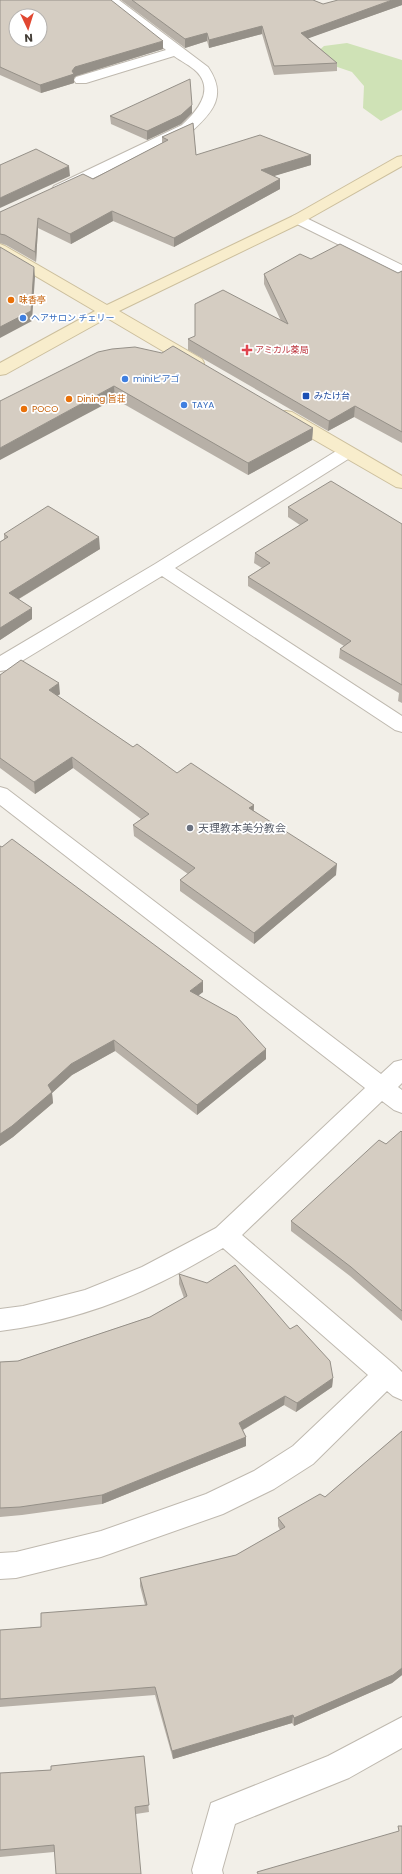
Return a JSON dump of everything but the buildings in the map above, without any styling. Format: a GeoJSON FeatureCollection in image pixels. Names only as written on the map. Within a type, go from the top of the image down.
{"type":"FeatureCollection","features":[{"type":"Feature","properties":{"kind":"street"},"geometry":{"type":"LineString","coordinates":[[43,196],[187,128],[202,114],[211,96],[210,83],[203,70],[176,51],[111,0]]}},
{"type":"Feature","properties":{"kind":"street"},"geometry":{"type":"LineString","coordinates":[[81,80],[176,51]]}},
{"type":"Feature","properties":{"kind":"street"},"geometry":{"type":"LineString","coordinates":[[0,370],[107,311],[298,219],[402,160]]}},
{"type":"Feature","properties":{"kind":"street"},"geometry":{"type":"LineString","coordinates":[[298,219],[402,271]]}},
{"type":"Feature","properties":{"kind":"street"},"geometry":{"type":"LineString","coordinates":[[0,249],[209,370]]}},
{"type":"Feature","properties":{"kind":"street"},"geometry":{"type":"LineString","coordinates":[[270,406],[402,483]]}},
{"type":"Feature","properties":{"kind":"street"},"geometry":{"type":"LineString","coordinates":[[0,665],[162,568],[347,452]]}},
{"type":"Feature","properties":{"kind":"street"},"geometry":{"type":"LineString","coordinates":[[162,568],[402,725]]}},
{"type":"Feature","properties":{"kind":"street"},"geometry":{"type":"LineString","coordinates":[[0,794],[402,1104]]}},
{"type":"Feature","properties":{"kind":"street"},"geometry":{"type":"LineString","coordinates":[[0,1320],[23,1317],[87,1301],[151,1275],[225,1234],[402,1069]]}},
{"type":"Feature","properties":{"kind":"street"},"geometry":{"type":"LineString","coordinates":[[0,1566],[16,1565],[108,1542],[213,1505],[264,1480],[303,1455],[395,1381],[225,1234]]}},
{"type":"Feature","properties":{"kind":"street"},"geometry":{"type":"LineString","coordinates":[[208,1874],[222,1814],[338,1767],[402,1732]]}},
{"type":"Feature","properties":{"kind":"green space"},"geometry":{"type":"Polygon","coordinates":[[[347,43],[402,60],[402,110],[381,121],[363,108],[364,86],[352,72],[311,58],[324,46],[347,43]]]}},
{"type":"Feature","properties":{"kind":"place","name":"味香亭"},"geometry":{"type":"Point","coordinates":[11,300]}},
{"type":"Feature","properties":{"kind":"place","name":"ヘアサロン チェリー"},"geometry":{"type":"Point","coordinates":[23,318]}},
{"type":"Feature","properties":{"kind":"place","name":"アミカル薬局"},"geometry":{"type":"Point","coordinates":[247,350]}},
{"type":"Feature","properties":{"kind":"place","name":"miniピアゴ"},"geometry":{"type":"Point","coordinates":[125,379]}},
{"type":"Feature","properties":{"kind":"place","name":"みたけ台"},"geometry":{"type":"Point","coordinates":[306,396]}},
{"type":"Feature","properties":{"kind":"place","name":"Dining 旨荘"},"geometry":{"type":"Point","coordinates":[69,399]}},
{"type":"Feature","properties":{"kind":"place","name":"TAYA"},"geometry":{"type":"Point","coordinates":[184,405]}},
{"type":"Feature","properties":{"kind":"place","name":"POCO"},"geometry":{"type":"Point","coordinates":[24,409]}},
{"type":"Feature","properties":{"kind":"place","name":"天理教本美分教会"},"geometry":{"type":"Point","coordinates":[190,828]}}]}
